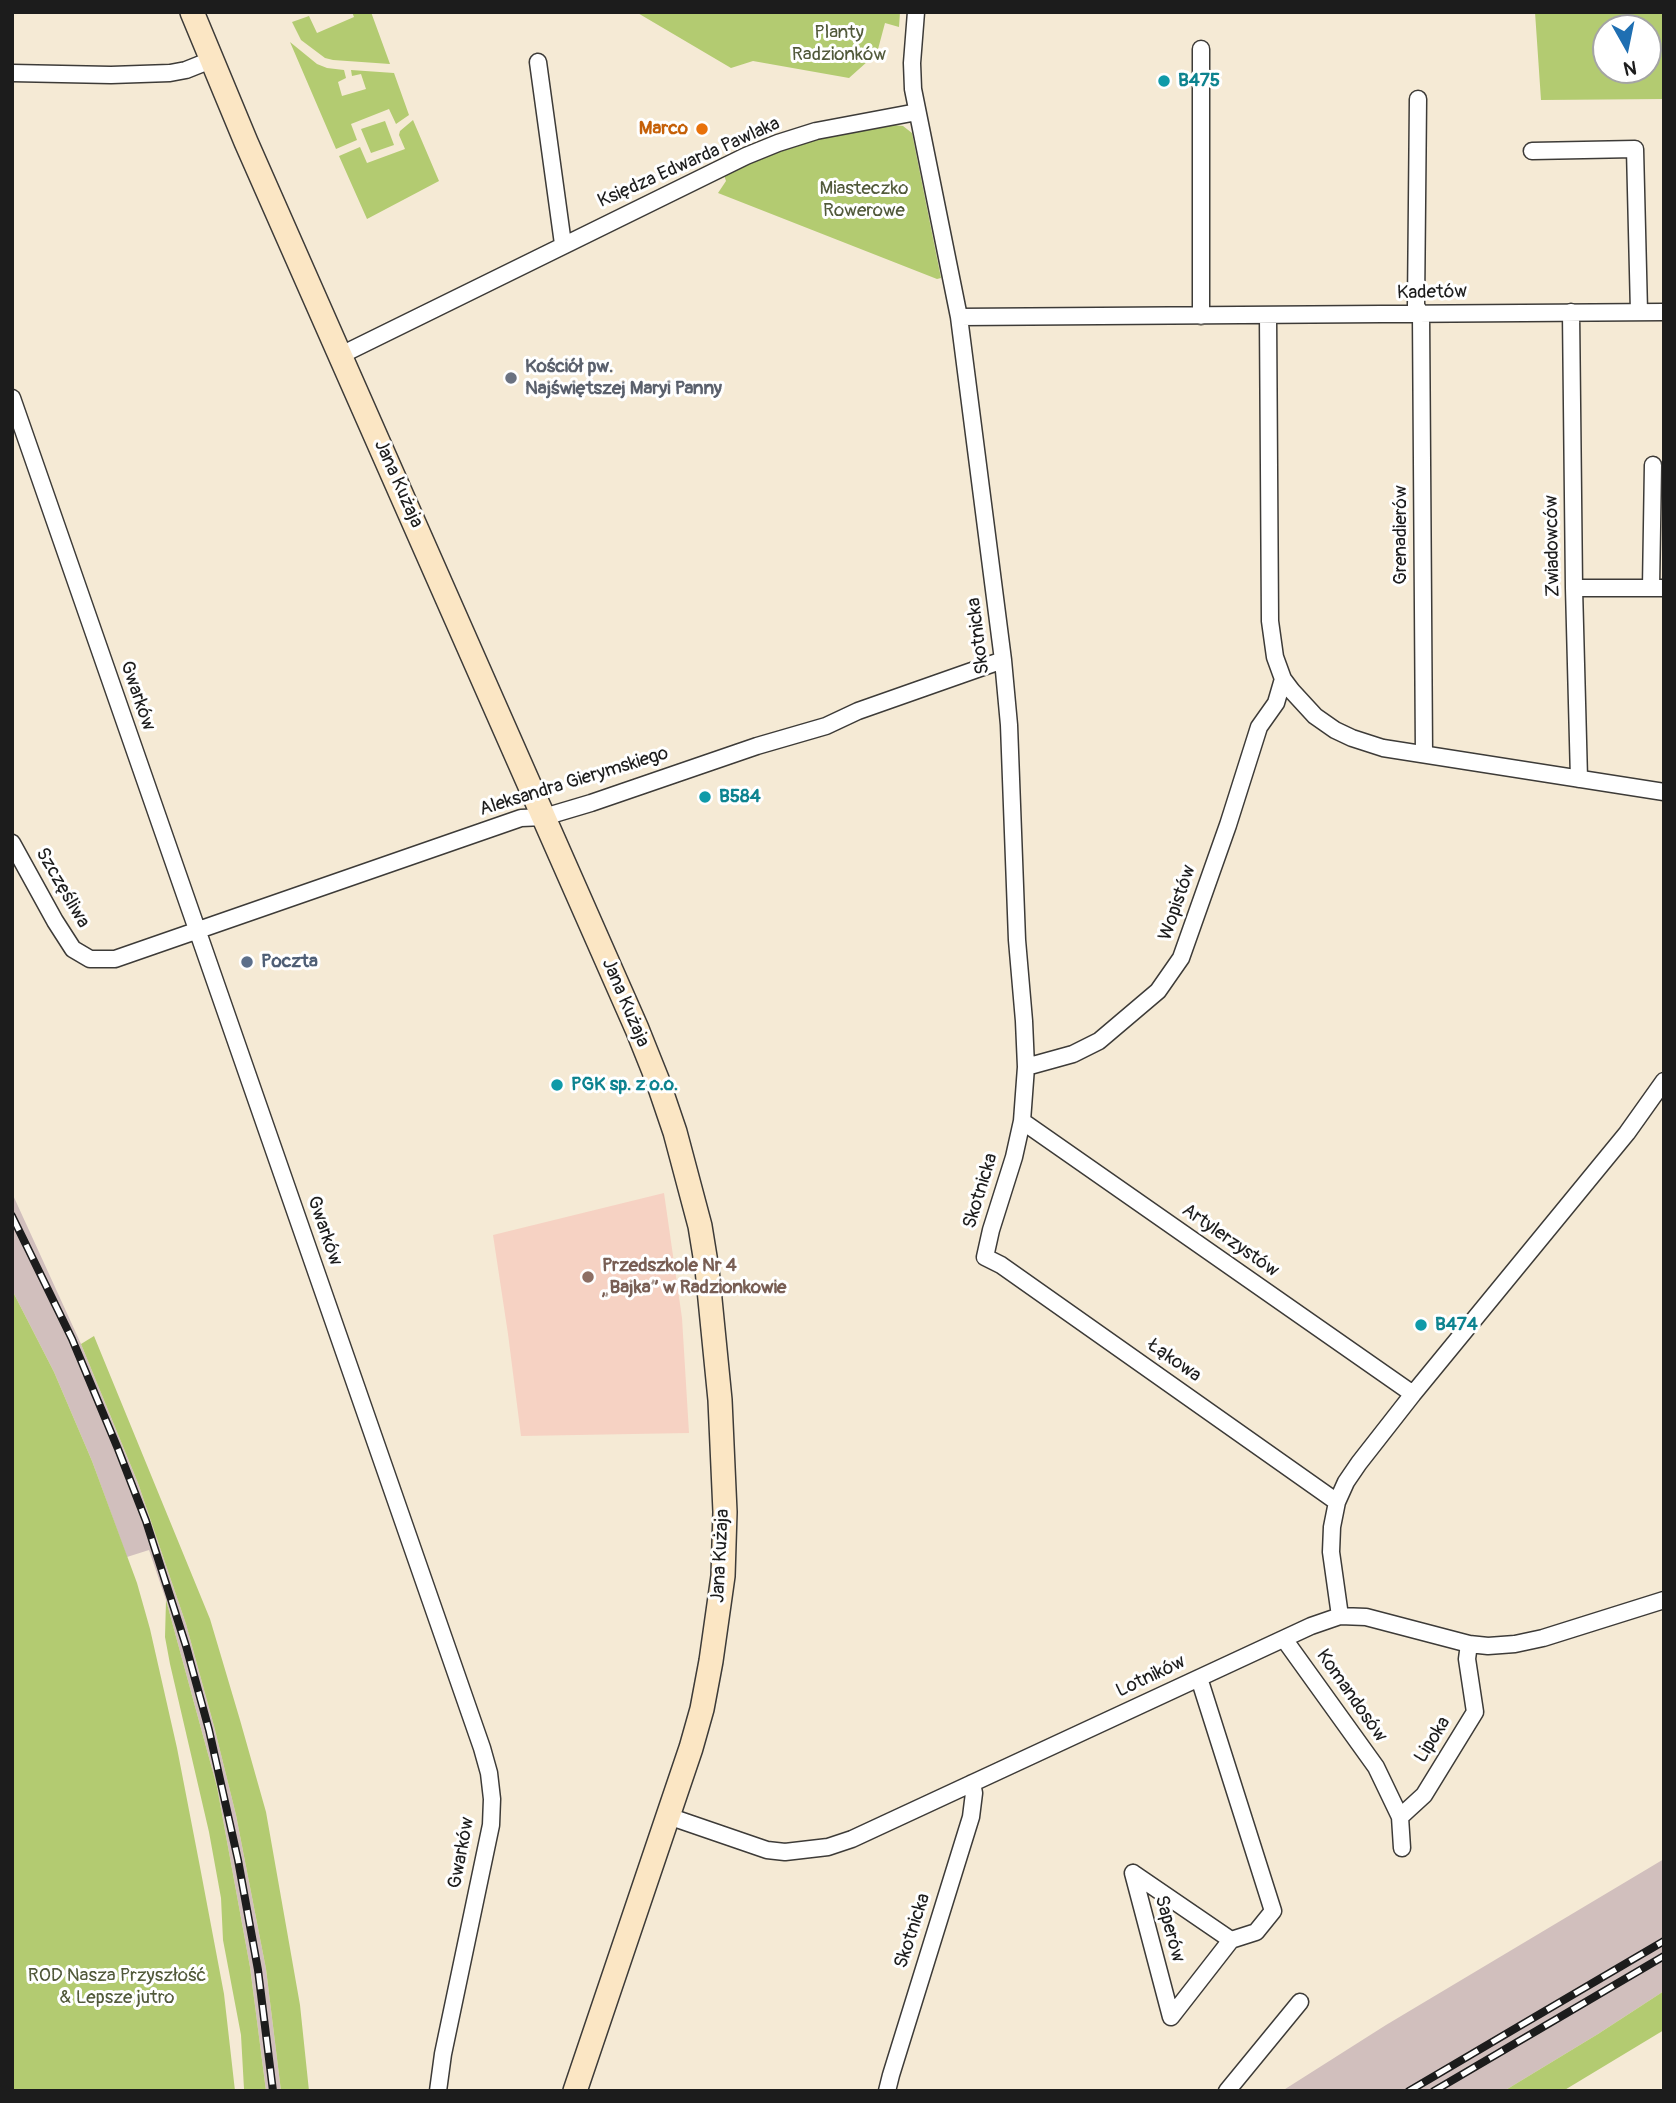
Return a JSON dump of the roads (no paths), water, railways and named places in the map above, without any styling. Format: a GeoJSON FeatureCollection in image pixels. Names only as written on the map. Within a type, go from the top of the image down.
{"type":"FeatureCollection","features":[{"type":"Feature","properties":{"kind":"street","name":"Jana Kużaja"},"geometry":{"type":"LineString","coordinates":[[192,12],[657,1079],[700,1226],[720,1400],[724,1512],[723,1576],[711,1661],[702,1709],[575,2091]]}},
{"type":"Feature","properties":{"kind":"street","name":"Skotnicka"},"geometry":{"type":"LineString","coordinates":[[916,12],[912,76],[959,317],[1009,725],[1018,962],[1026,1067],[1022,1121],[985,1257]]}},
{"type":"Feature","properties":{"kind":"street"},"geometry":{"type":"LineString","coordinates":[[1200,316],[1201,48]]}},
{"type":"Feature","properties":{"kind":"street"},"geometry":{"type":"LineString","coordinates":[[12,73],[170,73],[211,60]]}},
{"type":"Feature","properties":{"kind":"street"},"geometry":{"type":"LineString","coordinates":[[538,62],[563,244]]}},
{"type":"Feature","properties":{"kind":"street","name":"Grenadierów"},"geometry":{"type":"LineString","coordinates":[[1418,99],[1416,306],[1421,314],[1424,754]]}},
{"type":"Feature","properties":{"kind":"street","name":"Księdza Edwarda Pawlaka"},"geometry":{"type":"LineString","coordinates":[[341,355],[711,171],[778,143],[816,131],[917,111]]}},
{"type":"Feature","properties":{"kind":"street"},"geometry":{"type":"LineString","coordinates":[[1532,151],[1635,149],[1639,312]]}},
{"type":"Feature","properties":{"kind":"street","name":"Zwiadowców"},"geometry":{"type":"LineString","coordinates":[[1571,312],[1579,779]]}},
{"type":"Feature","properties":{"kind":"street","name":"Kadetów"},"geometry":{"type":"LineString","coordinates":[[959,317],[1664,312]]}},
{"type":"Feature","properties":{"kind":"street"},"geometry":{"type":"LineString","coordinates":[[1268,315],[1270,621],[1275,657],[1283,679],[1314,716],[1352,738],[1383,748],[1664,792]]}},
{"type":"Feature","properties":{"kind":"street","name":"Gwarków"},"geometry":{"type":"LineString","coordinates":[[12,398],[489,1773],[491,1825],[443,2054],[438,2091]]}},
{"type":"Feature","properties":{"kind":"street"},"geometry":{"type":"LineString","coordinates":[[1574,588],[1658,588],[1653,465]]}},
{"type":"Feature","properties":{"kind":"street","name":"Aleksandra Gierymskiego"},"geometry":{"type":"LineString","coordinates":[[196,930],[521,818],[544,817],[591,803],[757,746],[826,726],[858,711],[1003,660]]}},
{"type":"Feature","properties":{"kind":"street","name":"Wopistów"},"geometry":{"type":"LineString","coordinates":[[1026,1067],[1073,1054],[1099,1041],[1158,991],[1181,958],[1259,727],[1276,703],[1283,679]]}},
{"type":"Feature","properties":{"kind":"street","name":"Szczęśliwa"},"geometry":{"type":"LineString","coordinates":[[12,843],[73,949],[90,959],[115,959],[196,930]]}},
{"type":"Feature","properties":{"kind":"street"},"geometry":{"type":"LineString","coordinates":[[1340,1616],[1331,1552],[1332,1527],[1337,1502],[1346,1482],[1413,1394],[1627,1133],[1664,1081]]}},
{"type":"Feature","properties":{"kind":"street","name":"Artylerzystów"},"geometry":{"type":"LineString","coordinates":[[1022,1121],[1413,1394]]}},
{"type":"Feature","properties":{"kind":"street","name":"Łąkowa"},"geometry":{"type":"LineString","coordinates":[[985,1257],[1001,1265],[1337,1502]]}},
{"type":"Feature","properties":{"kind":"street","name":"Lotników"},"geometry":{"type":"LineString","coordinates":[[668,1816],[766,1850],[785,1852],[828,1847],[852,1839],[1311,1626],[1340,1616],[1366,1617],[1469,1644],[1488,1646],[1543,1638],[1664,1600]]}},
{"type":"Feature","properties":{"kind":"street","name":"Komandosów"},"geometry":{"type":"LineString","coordinates":[[1284,1639],[1376,1767],[1400,1817]]}},
{"type":"Feature","properties":{"kind":"street","name":"Lipoka"},"geometry":{"type":"LineString","coordinates":[[1400,1817],[1423,1795],[1475,1712],[1467,1659],[1469,1644]]}},
{"type":"Feature","properties":{"kind":"street","name":"Saperów"},"geometry":{"type":"LineString","coordinates":[[1199,1678],[1273,1911],[1256,1932],[1231,1940],[1171,2017],[1133,1873],[1231,1940]]}},
{"type":"Feature","properties":{"kind":"street","name":"Skotnicka"},"geometry":{"type":"LineString","coordinates":[[887,2091],[971,1817],[974,1793],[972,1783]]}},
{"type":"Feature","properties":{"kind":"street"},"geometry":{"type":"LineString","coordinates":[[1400,1817],[1402,1848]]}},
{"type":"Feature","properties":{"kind":"street"},"geometry":{"type":"LineString","coordinates":[[1227,2091],[1300,2001]]}},
{"type":"Feature","properties":{"kind":"railway"},"geometry":{"type":"LineString","coordinates":[[12,1216],[72,1339],[118,1449],[146,1521],[186,1646],[209,1730],[238,1860],[258,1970],[273,2091]]}},
{"type":"Feature","properties":{"kind":"railway"},"geometry":{"type":"LineString","coordinates":[[1409,2091],[1664,1941]]}},
{"type":"Feature","properties":{"kind":"railway"},"geometry":{"type":"LineString","coordinates":[[1434,2091],[1664,1956]]}},
{"type":"Feature","properties":{"kind":"place","name":"B475"},"geometry":{"type":"Point","coordinates":[1164,81]}},
{"type":"Feature","properties":{"kind":"place","name":"Marco"},"geometry":{"type":"Point","coordinates":[702,129]}},
{"type":"Feature","properties":{"kind":"place","name":"Kościół pw. Najświętszej Maryi Panny"},"geometry":{"type":"Point","coordinates":[511,378]}},
{"type":"Feature","properties":{"kind":"place","name":"B584"},"geometry":{"type":"Point","coordinates":[705,797]}},
{"type":"Feature","properties":{"kind":"place","name":"Poczta"},"geometry":{"type":"Point","coordinates":[247,962]}},
{"type":"Feature","properties":{"kind":"place","name":"PGK sp. z o.o."},"geometry":{"type":"Point","coordinates":[557,1085]}},
{"type":"Feature","properties":{"kind":"place","name":"Przedszkole Nr 4 „Bajka” w Radzionkowie"},"geometry":{"type":"Point","coordinates":[588,1277]}},
{"type":"Feature","properties":{"kind":"place","name":"B474"},"geometry":{"type":"Point","coordinates":[1421,1325]}},
{"type":"Feature","properties":{"kind":"park label","name":"Planty Radzionków"},"geometry":{"type":"Point","coordinates":[839,44]}},
{"type":"Feature","properties":{"kind":"park label","name":"Miasteczko Rowerowe"},"geometry":{"type":"Point","coordinates":[864,200]}},
{"type":"Feature","properties":{"kind":"park label","name":"ROD Nasza Przyszłość & Lepsze jutro"},"geometry":{"type":"Point","coordinates":[117,1987]}}]}
